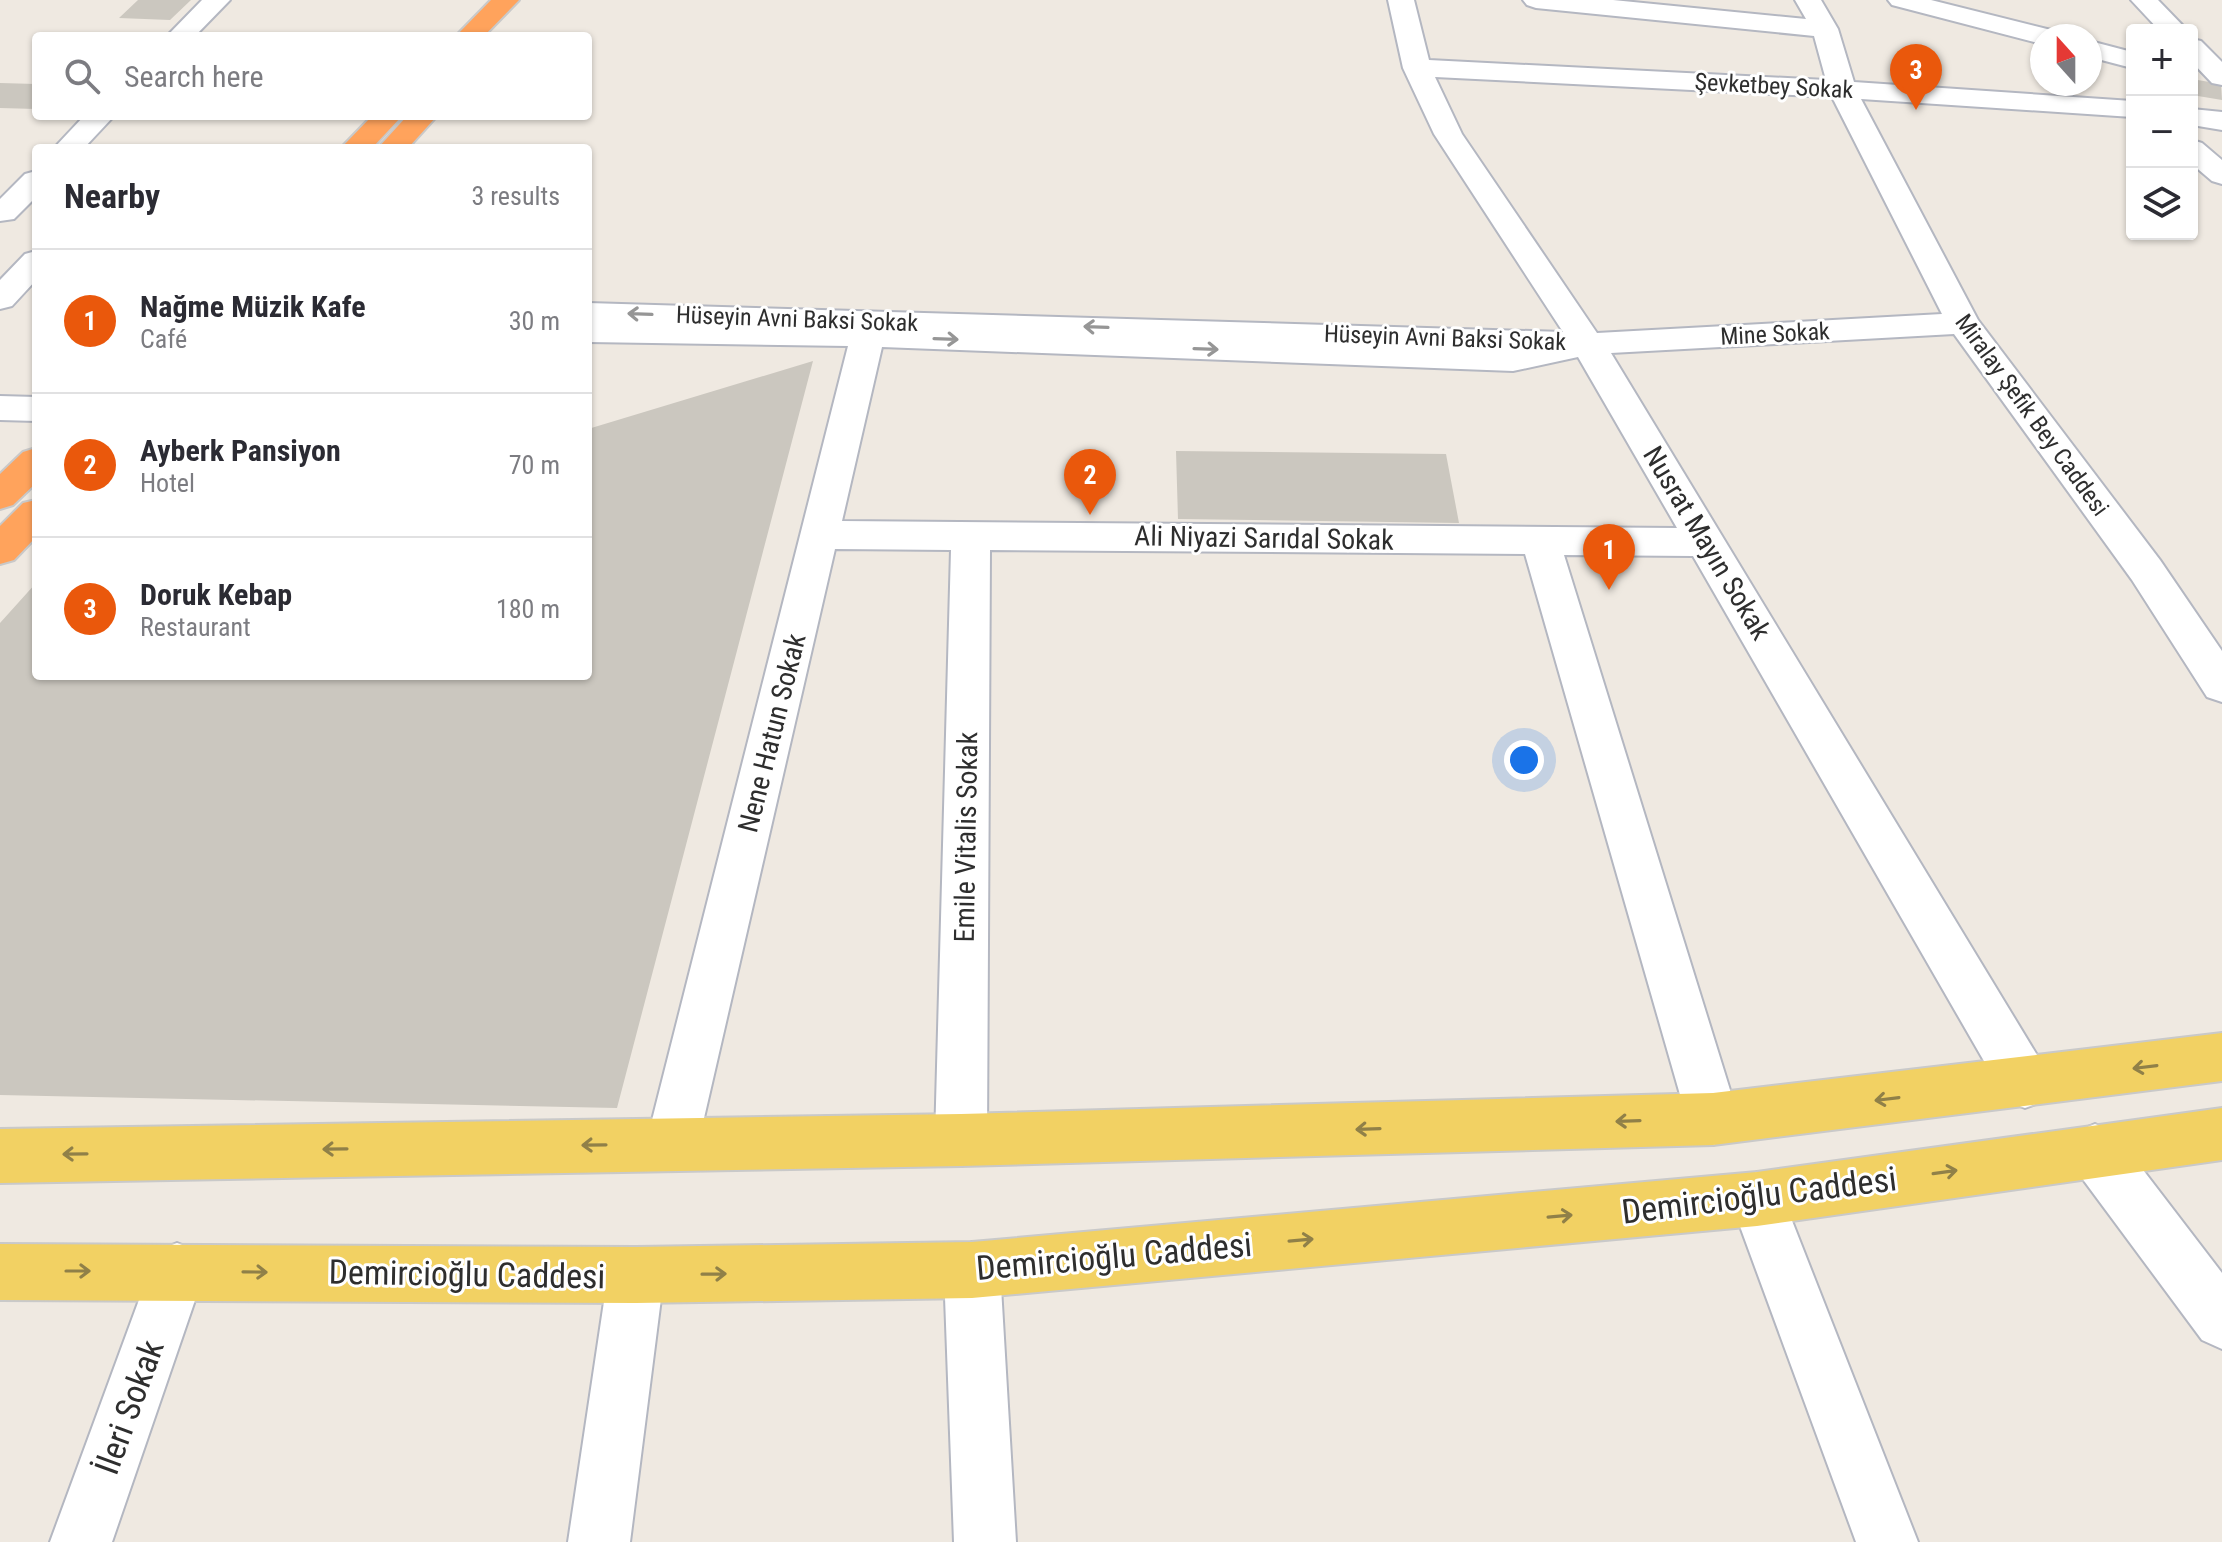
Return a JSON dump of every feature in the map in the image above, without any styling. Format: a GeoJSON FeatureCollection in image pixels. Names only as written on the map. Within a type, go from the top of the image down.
{"type":"FeatureCollection","features":[{"type":"Feature","properties":{"kind":"highway"},"geometry":{"type":"LineString","coordinates":[[475,32],[516,4]]}},
{"type":"Feature","properties":{"kind":"highway"},"geometry":{"type":"LineString","coordinates":[[503,32],[516,4]]}},
{"type":"Feature","properties":{"kind":"highway"},"geometry":{"type":"LineString","coordinates":[[359,144],[384,120]]}},
{"type":"Feature","properties":{"kind":"highway"},"geometry":{"type":"LineString","coordinates":[[396,144],[419,120]]}},
{"type":"Feature","properties":{"kind":"highway"},"geometry":{"type":"LineString","coordinates":[[0,496],[32,465]]}},
{"type":"Feature","properties":{"kind":"highway"},"geometry":{"type":"LineString","coordinates":[[0,550],[32,517]]}},
{"type":"Feature","properties":{"kind":"main road"},"geometry":{"type":"LineString","coordinates":[[0,1156],[961,1140],[1713,1119],[2222,1057]]}},
{"type":"Feature","properties":{"kind":"main road","name":"Demircioğlu Caddesi"},"geometry":{"type":"LineString","coordinates":[[0,1272],[636,1275],[972,1270],[1757,1199],[2222,1134]]}},
{"type":"Feature","properties":{"kind":"street"},"geometry":{"type":"LineString","coordinates":[[184,32],[217,0]]}},
{"type":"Feature","properties":{"kind":"street","name":"Nusrat Mayın Sokak"},"geometry":{"type":"LineString","coordinates":[[1401,0],[1417,68],[1448,134],[1588,344],[1708,542],[2025,1083]]}},
{"type":"Feature","properties":{"kind":"street"},"geometry":{"type":"LineString","coordinates":[[1536,0],[1816,14]]}},
{"type":"Feature","properties":{"kind":"street"},"geometry":{"type":"LineString","coordinates":[[1901,0],[2030,33]]}},
{"type":"Feature","properties":{"kind":"street"},"geometry":{"type":"LineString","coordinates":[[2144,0],[2168,24]]}},
{"type":"Feature","properties":{"kind":"street","name":"Miralay Şefik Bey Caddesi"},"geometry":{"type":"LineString","coordinates":[[1816,14],[1842,89],[1963,323],[2215,666]]}},
{"type":"Feature","properties":{"kind":"street"},"geometry":{"type":"LineString","coordinates":[[2102,52],[2126,58]]}},
{"type":"Feature","properties":{"kind":"street"},"geometry":{"type":"LineString","coordinates":[[2198,54],[2222,80]]}},
{"type":"Feature","properties":{"kind":"street","name":"Şevketbey Sokak"},"geometry":{"type":"LineString","coordinates":[[1417,68],[1842,89],[2126,109]]}},
{"type":"Feature","properties":{"kind":"street"},"geometry":{"type":"LineString","coordinates":[[2198,76],[2222,80]]}},
{"type":"Feature","properties":{"kind":"street"},"geometry":{"type":"LineString","coordinates":[[2198,118],[2222,121]]}},
{"type":"Feature","properties":{"kind":"street"},"geometry":{"type":"LineString","coordinates":[[72,144],[96,120]]}},
{"type":"Feature","properties":{"kind":"street"},"geometry":{"type":"LineString","coordinates":[[2198,154],[2222,175]]}},
{"type":"Feature","properties":{"kind":"street"},"geometry":{"type":"LineString","coordinates":[[1,212],[32,184]]}},
{"type":"Feature","properties":{"kind":"street"},"geometry":{"type":"LineString","coordinates":[[1,212],[32,217]]}},
{"type":"Feature","properties":{"kind":"street"},"geometry":{"type":"LineString","coordinates":[[0,299],[32,265]]}},
{"type":"Feature","properties":{"kind":"street","name":"Hüseyin Avni Baksi Sokak"},"geometry":{"type":"LineString","coordinates":[[592,313],[1513,360],[1588,344]]}},
{"type":"Feature","properties":{"kind":"street","name":"Mine Sokak"},"geometry":{"type":"LineString","coordinates":[[1588,344],[1963,323]]}},
{"type":"Feature","properties":{"kind":"street","name":"Hüseyin Avni Baksi Sokak"},"geometry":{"type":"LineString","coordinates":[[592,331],[869,329]]}},
{"type":"Feature","properties":{"kind":"street","name":"Nene Hatun Sokak"},"geometry":{"type":"LineString","coordinates":[[672,1144],[869,329]]}},
{"type":"Feature","properties":{"kind":"street"},"geometry":{"type":"LineString","coordinates":[[0,408],[32,409]]}},
{"type":"Feature","properties":{"kind":"street","name":"Emile Vitalis Sokak"},"geometry":{"type":"LineString","coordinates":[[961,1140],[971,534]]}},
{"type":"Feature","properties":{"kind":"street","name":"Ali Niyazi Sarıdal Sokak"},"geometry":{"type":"LineString","coordinates":[[820,535],[1708,542]]}},
{"type":"Feature","properties":{"kind":"street"},"geometry":{"type":"LineString","coordinates":[[1540,541],[1713,1119]]}},
{"type":"Feature","properties":{"kind":"street"},"geometry":{"type":"LineString","coordinates":[[2095,1151],[2222,1320]]}},
{"type":"Feature","properties":{"kind":"street"},"geometry":{"type":"LineString","coordinates":[[1757,1199],[1887,1542]]}},
{"type":"Feature","properties":{"kind":"street"},"geometry":{"type":"LineString","coordinates":[[972,1270],[985,1542]]}},
{"type":"Feature","properties":{"kind":"street","name":"İleri Sokak"},"geometry":{"type":"LineString","coordinates":[[81,1542],[177,1271]]}},
{"type":"Feature","properties":{"kind":"street"},"geometry":{"type":"LineString","coordinates":[[599,1542],[636,1275]]}},
{"type":"Feature","properties":{"kind":"building"},"geometry":{"type":"Polygon","coordinates":[[[138,0],[191,0],[170,20],[119,18],[138,0]]]}},
{"type":"Feature","properties":{"kind":"building"},"geometry":{"type":"Polygon","coordinates":[[[2198,80],[2221,84],[2222,100],[2198,96],[2198,80]]]}},
{"type":"Feature","properties":{"kind":"building"},"geometry":{"type":"Polygon","coordinates":[[[0,83],[32,84],[32,109],[0,108],[0,83]]]}},
{"type":"Feature","properties":{"kind":"building"},"geometry":{"type":"Polygon","coordinates":[[[813,361],[617,1108],[0,1095],[0,623],[32,587],[32,680],[592,680],[592,428],[813,361]]]}},
{"type":"Feature","properties":{"kind":"building"},"geometry":{"type":"Polygon","coordinates":[[[1176,451],[1446,454],[1459,523],[1178,519],[1176,451]]]}},
{"type":"Feature","properties":{"kind":"place","name":"Doruk Kebap"},"geometry":{"type":"Point","coordinates":[1916,110]}},
{"type":"Feature","properties":{"kind":"place","name":"Ayberk Pansiyon"},"geometry":{"type":"Point","coordinates":[1090,515]}},
{"type":"Feature","properties":{"kind":"place","name":"Nağme Müzik Kafe"},"geometry":{"type":"Point","coordinates":[1609,590]}}]}
